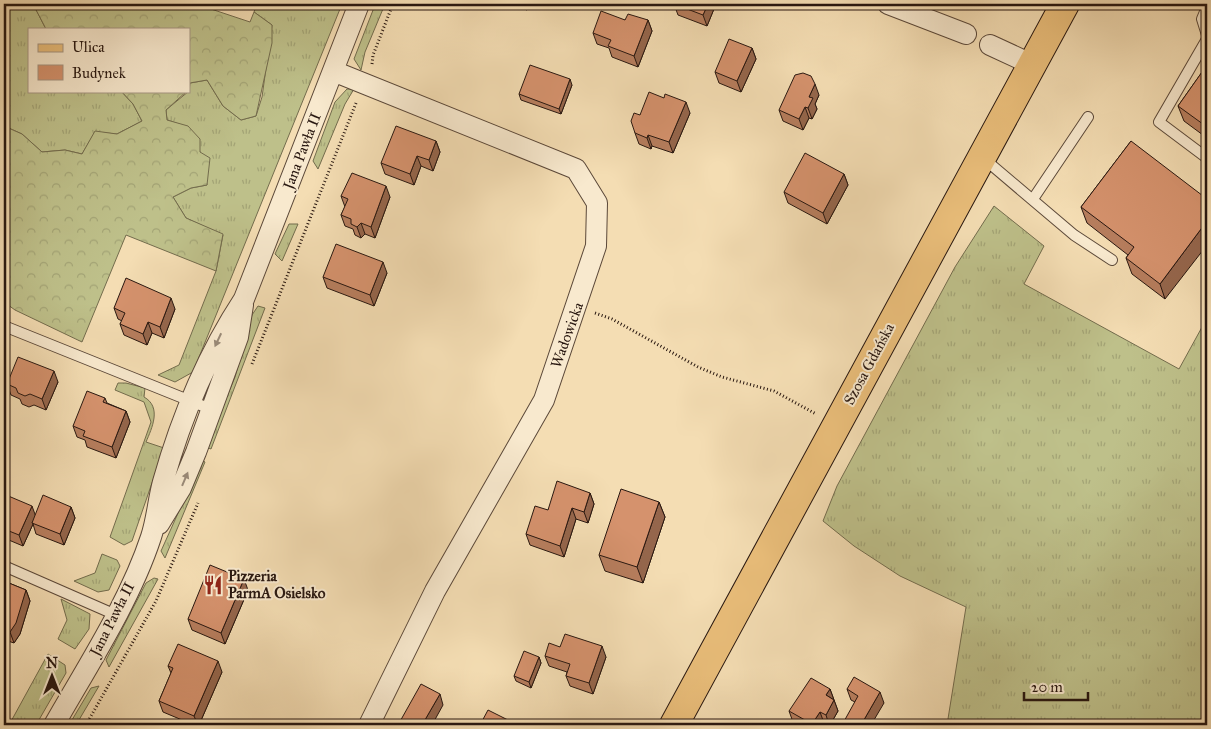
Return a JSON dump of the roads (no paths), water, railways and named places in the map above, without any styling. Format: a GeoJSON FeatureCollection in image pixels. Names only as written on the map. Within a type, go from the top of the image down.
{"type":"FeatureCollection","features":[{"type":"Feature","properties":{"kind":"main road","name":"Szosa Gdańska"},"geometry":{"type":"LineString","coordinates":[[674,725],[1065,4]]}},
{"type":"Feature","properties":{"kind":"street","name":"Jana Pawła II"},"geometry":{"type":"LineString","coordinates":[[151,536],[163,482],[192,402],[223,332],[244,299],[359,4]]}},
{"type":"Feature","properties":{"kind":"street"},"geometry":{"type":"LineString","coordinates":[[888,4],[966,34]]}},
{"type":"Feature","properties":{"kind":"street"},"geometry":{"type":"LineString","coordinates":[[990,45],[1031,64]]}},
{"type":"Feature","properties":{"kind":"street","name":"Wadowicka"},"geometry":{"type":"LineString","coordinates":[[333,71],[576,169],[597,203],[596,246],[578,306],[544,400],[435,591],[368,725]]}},
{"type":"Feature","properties":{"kind":"street","name":"Jana Pawła II"},"geometry":{"type":"LineString","coordinates":[[54,725],[116,615],[151,536],[181,488],[238,337],[244,299]]}},
{"type":"Feature","properties":{"kind":"lane"},"geometry":{"type":"LineString","coordinates":[[1207,7],[1202,19],[1207,34]]}},
{"type":"Feature","properties":{"kind":"lane"},"geometry":{"type":"LineString","coordinates":[[1207,39],[1159,122],[1207,158]]}},
{"type":"Feature","properties":{"kind":"lane"},"geometry":{"type":"LineString","coordinates":[[1033,199],[1088,117]]}},
{"type":"Feature","properties":{"kind":"lane"},"geometry":{"type":"LineString","coordinates":[[981,157],[1074,235],[1112,260]]}},
{"type":"Feature","properties":{"kind":"lane"},"geometry":{"type":"LineString","coordinates":[[4,326],[212,410]]}},
{"type":"Feature","properties":{"kind":"lane"},"geometry":{"type":"LineString","coordinates":[[4,566],[116,615]]}},
{"type":"Feature","properties":{"kind":"place","name":"Pizzeria ParmA Osielsko"},"geometry":{"type":"Point","coordinates":[213,585]}}]}
